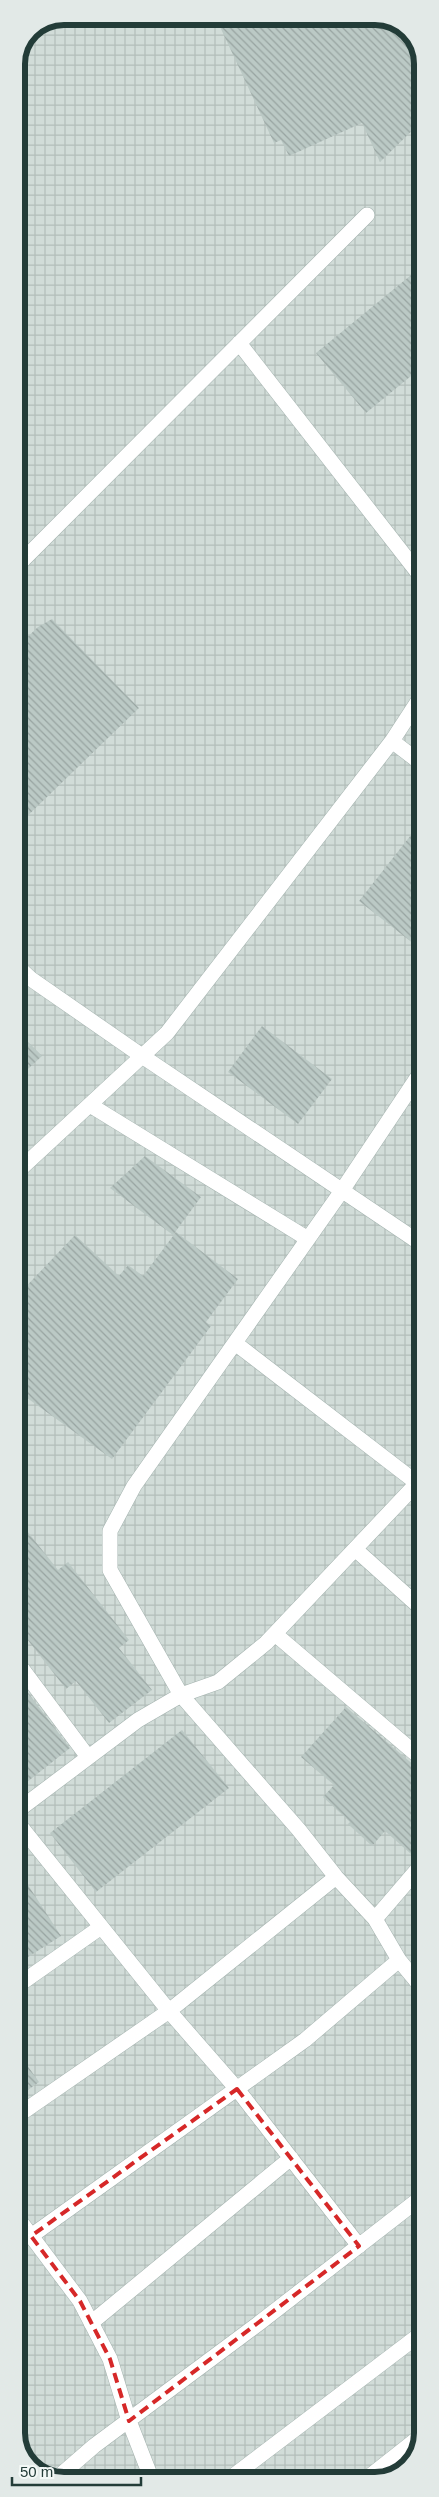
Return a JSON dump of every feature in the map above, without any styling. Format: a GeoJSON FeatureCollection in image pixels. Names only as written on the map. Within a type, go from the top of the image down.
{"type":"FeatureCollection","features":[{"type":"Feature","properties":{"kind":"street"},"geometry":{"type":"LineString","coordinates":[[25,558],[367,215]]}},
{"type":"Feature","properties":{"kind":"street"},"geometry":{"type":"LineString","coordinates":[[239,343],[414,568]]}},
{"type":"Feature","properties":{"kind":"street"},"geometry":{"type":"LineString","coordinates":[[25,1165],[167,1032],[392,741],[414,708]]}},
{"type":"Feature","properties":{"kind":"street"},"geometry":{"type":"LineString","coordinates":[[392,741],[414,758]]}},
{"type":"Feature","properties":{"kind":"street"},"geometry":{"type":"LineString","coordinates":[[25,973],[142,1056],[414,1240]]}},
{"type":"Feature","properties":{"kind":"street"},"geometry":{"type":"LineString","coordinates":[[414,1081],[341,1192],[134,1486],[110,1531],[110,1570],[181,1695],[299,1830],[336,1877],[375,1919],[399,1960],[414,1978]]}},
{"type":"Feature","properties":{"kind":"street"},"geometry":{"type":"LineString","coordinates":[[90,1105],[308,1239]]}},
{"type":"Feature","properties":{"kind":"street"},"geometry":{"type":"LineString","coordinates":[[235,1343],[414,1476]]}},
{"type":"Feature","properties":{"kind":"street"},"geometry":{"type":"LineString","coordinates":[[25,1804],[138,1720],[181,1695],[218,1682],[275,1634],[414,1486]]}},
{"type":"Feature","properties":{"kind":"street"},"geometry":{"type":"LineString","coordinates":[[355,1549],[414,1602]]}},
{"type":"Feature","properties":{"kind":"street"},"geometry":{"type":"LineString","coordinates":[[275,1634],[414,1752]]}},
{"type":"Feature","properties":{"kind":"street"},"geometry":{"type":"LineString","coordinates":[[25,1674],[88,1757]]}},
{"type":"Feature","properties":{"kind":"street"},"geometry":{"type":"LineString","coordinates":[[25,1833],[169,2010],[237,2090],[359,2246]]}},
{"type":"Feature","properties":{"kind":"street"},"geometry":{"type":"LineString","coordinates":[[375,1919],[414,1874]]}},
{"type":"Feature","properties":{"kind":"street"},"geometry":{"type":"LineString","coordinates":[[25,2110],[169,2010],[336,1877]]}},
{"type":"Feature","properties":{"kind":"street"},"geometry":{"type":"LineString","coordinates":[[25,1980],[101,1927]]}},
{"type":"Feature","properties":{"kind":"street"},"geometry":{"type":"LineString","coordinates":[[31,2236],[305,2040],[399,1960]]}},
{"type":"Feature","properties":{"kind":"street"},"geometry":{"type":"LineString","coordinates":[[91,2323],[291,2158]]}},
{"type":"Feature","properties":{"kind":"street"},"geometry":{"type":"LineString","coordinates":[[64,2472],[94,2446],[414,2207]]}},
{"type":"Feature","properties":{"kind":"street"},"geometry":{"type":"LineString","coordinates":[[25,2228],[80,2300],[110,2359],[129,2421],[149,2472]]}},
{"type":"Feature","properties":{"kind":"street"},"geometry":{"type":"LineString","coordinates":[[239,2472],[414,2339]]}},
{"type":"Feature","properties":{"kind":"street"},"geometry":{"type":"LineString","coordinates":[[375,2472],[413,2442]]}},
{"type":"Feature","properties":{"kind":"highlighted area"},"geometry":{"type":"Polygon","coordinates":[[[237,2089],[359,2246],[129,2421],[110,2359],[80,2301],[31,2236],[237,2089]]]}},
{"type":"Feature","properties":{"kind":"shaded area"},"geometry":{"type":"Polygon","coordinates":[[[378,25],[390,28],[401,35],[410,47],[414,59],[414,2433],[411,2448],[404,2459],[392,2468],[380,2472],[61,2472],[44,2467],[38,2462],[29,2450],[25,2438],[25,64],[28,49],[36,36],[56,26],[378,25]]]}},
{"type":"Feature","properties":{"kind":"building"},"geometry":{"type":"Polygon","coordinates":[[[219,25],[378,25],[390,28],[406,40],[414,59],[414,129],[380,162],[362,123],[289,156],[281,140],[274,143],[219,25]]]}},
{"type":"Feature","properties":{"kind":"building"},"geometry":{"type":"Polygon","coordinates":[[[414,273],[414,374],[366,413],[316,353],[414,273]]]}},
{"type":"Feature","properties":{"kind":"building"},"geometry":{"type":"Polygon","coordinates":[[[52,619],[139,708],[25,818],[25,639],[38,627],[52,619]]]}},
{"type":"Feature","properties":{"kind":"building"},"geometry":{"type":"Polygon","coordinates":[[[414,831],[414,944],[359,901],[414,831]]]}},
{"type":"Feature","properties":{"kind":"building"},"geometry":{"type":"Polygon","coordinates":[[[262,1026],[332,1079],[298,1124],[228,1072],[262,1026]]]}},
{"type":"Feature","properties":{"kind":"building"},"geometry":{"type":"Polygon","coordinates":[[[25,1039],[42,1056],[25,1072],[25,1039]]]}},
{"type":"Feature","properties":{"kind":"building"},"geometry":{"type":"Polygon","coordinates":[[[145,1156],[201,1197],[173,1235],[110,1188],[145,1156]]]}},
{"type":"Feature","properties":{"kind":"building"},"geometry":{"type":"Polygon","coordinates":[[[176,1232],[238,1279],[206,1322],[211,1326],[112,1459],[25,1396],[25,1288],[75,1235],[119,1276],[128,1265],[143,1276],[176,1232]]]}},
{"type":"Feature","properties":{"kind":"building"},"geometry":{"type":"Polygon","coordinates":[[[25,1528],[58,1570],[68,1562],[129,1640],[119,1648],[152,1690],[109,1723],[76,1681],[66,1689],[25,1637],[25,1528]]]}},
{"type":"Feature","properties":{"kind":"building"},"geometry":{"type":"Polygon","coordinates":[[[25,1689],[70,1748],[25,1784],[25,1689]]]}},
{"type":"Feature","properties":{"kind":"building"},"geometry":{"type":"Polygon","coordinates":[[[346,1707],[414,1765],[414,1851],[411,1854],[385,1831],[372,1846],[323,1797],[334,1785],[301,1757],[346,1707]]]}},
{"type":"Feature","properties":{"kind":"building"},"geometry":{"type":"Polygon","coordinates":[[[182,1730],[229,1788],[96,1892],[50,1833],[182,1730]]]}},
{"type":"Feature","properties":{"kind":"building"},"geometry":{"type":"Polygon","coordinates":[[[25,1880],[61,1936],[25,1959],[25,1880]]]}},
{"type":"Feature","properties":{"kind":"building"},"geometry":{"type":"Polygon","coordinates":[[[25,2062],[39,2082],[25,2092],[25,2062]]]}}]}
